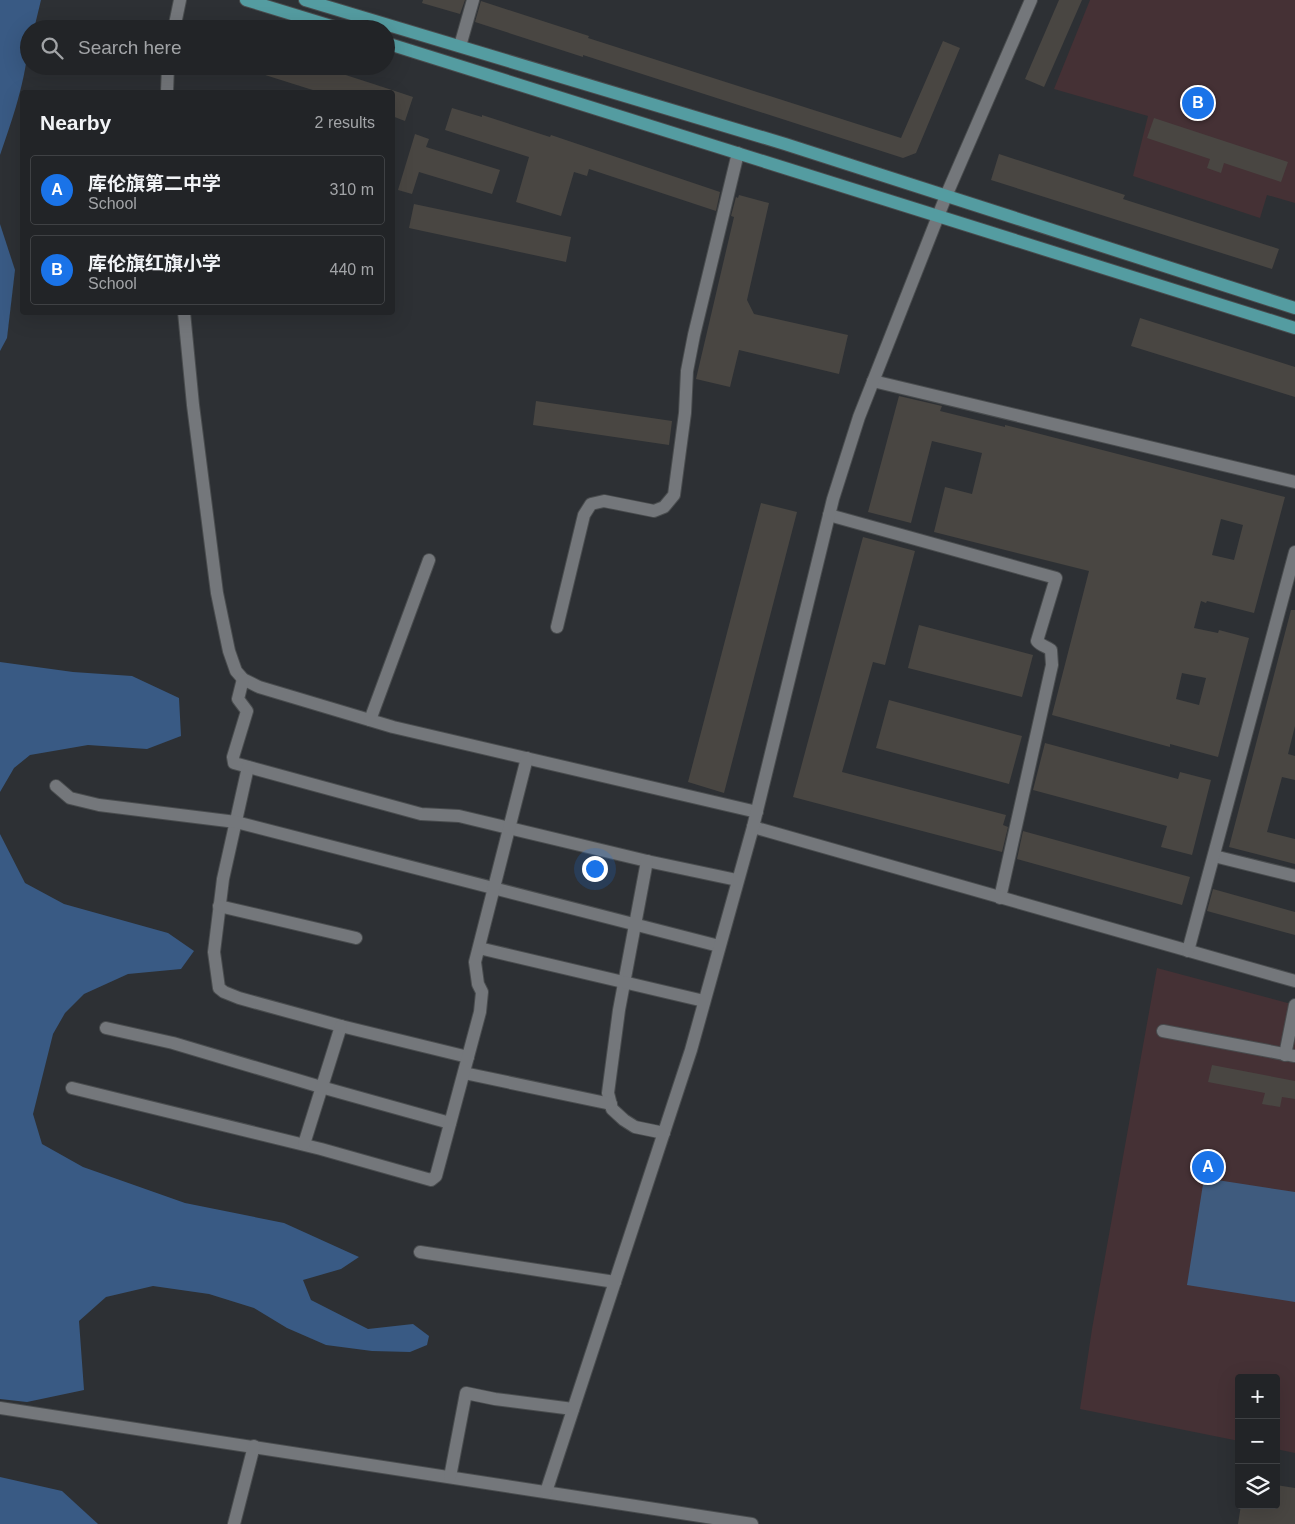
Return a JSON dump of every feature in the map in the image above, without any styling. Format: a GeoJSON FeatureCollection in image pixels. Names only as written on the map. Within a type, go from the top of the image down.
{"type":"FeatureCollection","features":[{"type":"Feature","properties":{"kind":"main road"},"geometry":{"type":"LineString","coordinates":[[246,0],[312,20]]}},
{"type":"Feature","properties":{"kind":"main road"},"geometry":{"type":"LineString","coordinates":[[305,0],[333,4],[381,20]]}},
{"type":"Feature","properties":{"kind":"main road"},"geometry":{"type":"LineString","coordinates":[[395,25],[460,46],[786,144],[1295,308]]}},
{"type":"Feature","properties":{"kind":"main road"},"geometry":{"type":"LineString","coordinates":[[395,45],[1295,328]]}},
{"type":"Feature","properties":{"kind":"street"},"geometry":{"type":"LineString","coordinates":[[176,20],[180,0]]}},
{"type":"Feature","properties":{"kind":"street"},"geometry":{"type":"LineString","coordinates":[[460,46],[474,0]]}},
{"type":"Feature","properties":{"kind":"street"},"geometry":{"type":"LineString","coordinates":[[546,1492],[690,1050],[757,812],[843,463],[873,381],[946,196],[1031,0]]}},
{"type":"Feature","properties":{"kind":"street"},"geometry":{"type":"LineString","coordinates":[[167,90],[168,75]]}},
{"type":"Feature","properties":{"kind":"street"},"geometry":{"type":"LineString","coordinates":[[557,627],[584,516],[591,504],[604,501],[654,511],[664,507],[674,495],[685,413],[687,371],[738,153]]}},
{"type":"Feature","properties":{"kind":"street"},"geometry":{"type":"LineString","coordinates":[[184,315],[193,405],[217,593],[229,651],[236,672],[243,679],[259,687],[370,720],[757,812]]}},
{"type":"Feature","properties":{"kind":"street"},"geometry":{"type":"LineString","coordinates":[[873,381],[1295,482]]}},
{"type":"Feature","properties":{"kind":"street"},"geometry":{"type":"LineString","coordinates":[[829,515],[1056,578],[1037,641],[1040,645],[1046,646],[1051,650],[1052,665],[1000,898]]}},
{"type":"Feature","properties":{"kind":"street"},"geometry":{"type":"LineString","coordinates":[[1188,951],[1295,552]]}},
{"type":"Feature","properties":{"kind":"street"},"geometry":{"type":"LineString","coordinates":[[370,720],[429,560]]}},
{"type":"Feature","properties":{"kind":"street"},"geometry":{"type":"LineString","coordinates":[[243,679],[238,699],[247,710],[233,757],[234,764],[421,814],[459,816],[647,861],[738,880]]}},
{"type":"Feature","properties":{"kind":"street"},"geometry":{"type":"LineString","coordinates":[[72,1088],[304,1144],[431,1180],[436,1176],[480,1012],[482,992],[478,984],[475,962],[527,758]]}},
{"type":"Feature","properties":{"kind":"street"},"geometry":{"type":"LineString","coordinates":[[248,767],[223,879],[219,906],[214,952],[219,988],[239,998],[341,1026],[468,1057]]}},
{"type":"Feature","properties":{"kind":"street"},"geometry":{"type":"LineString","coordinates":[[56,786],[70,798],[99,806],[236,822],[719,946]]}},
{"type":"Feature","properties":{"kind":"street"},"geometry":{"type":"LineString","coordinates":[[753,827],[1295,981]]}},
{"type":"Feature","properties":{"kind":"street"},"geometry":{"type":"LineString","coordinates":[[1214,856],[1295,876]]}},
{"type":"Feature","properties":{"kind":"street"},"geometry":{"type":"LineString","coordinates":[[647,861],[624,983],[608,1093],[612,1109],[624,1120],[635,1127],[664,1133]]}},
{"type":"Feature","properties":{"kind":"street"},"geometry":{"type":"LineString","coordinates":[[219,906],[356,938]]}},
{"type":"Feature","properties":{"kind":"street"},"geometry":{"type":"LineString","coordinates":[[479,948],[704,1001]]}},
{"type":"Feature","properties":{"kind":"street"},"geometry":{"type":"LineString","coordinates":[[1163,1031],[1290,1056],[1295,1005]]}},
{"type":"Feature","properties":{"kind":"street"},"geometry":{"type":"LineString","coordinates":[[304,1144],[341,1026]]}},
{"type":"Feature","properties":{"kind":"street"},"geometry":{"type":"LineString","coordinates":[[106,1028],[173,1043],[450,1123]]}},
{"type":"Feature","properties":{"kind":"street"},"geometry":{"type":"LineString","coordinates":[[464,1073],[611,1104]]}},
{"type":"Feature","properties":{"kind":"street"},"geometry":{"type":"LineString","coordinates":[[420,1252],[615,1282]]}},
{"type":"Feature","properties":{"kind":"street"},"geometry":{"type":"LineString","coordinates":[[450,1477],[466,1393],[495,1399],[573,1409]]}},
{"type":"Feature","properties":{"kind":"street"},"geometry":{"type":"LineString","coordinates":[[0,1408],[752,1524]]}},
{"type":"Feature","properties":{"kind":"street"},"geometry":{"type":"LineString","coordinates":[[234,1524],[254,1446]]}},
{"type":"Feature","properties":{"kind":"shaded area"},"geometry":{"type":"Polygon","coordinates":[[[0,0],[41,0],[36,20],[20,20],[20,75],[24,75],[24,77],[0,155],[0,0]]]}},
{"type":"Feature","properties":{"kind":"shaded area"},"geometry":{"type":"Polygon","coordinates":[[[1090,0],[1295,0],[1295,203],[1267,195],[1260,218],[1133,176],[1148,116],[1054,89],[1090,0]]]}},
{"type":"Feature","properties":{"kind":"shaded area"},"geometry":{"type":"Polygon","coordinates":[[[0,224],[15,270],[7,338],[0,351],[0,224]]]}},
{"type":"Feature","properties":{"kind":"shaded area"},"geometry":{"type":"Polygon","coordinates":[[[0,662],[73,672],[132,676],[179,698],[181,736],[147,749],[88,745],[30,755],[14,768],[0,792],[0,662]]]}},
{"type":"Feature","properties":{"kind":"shaded area"},"geometry":{"type":"Polygon","coordinates":[[[0,834],[25,883],[64,904],[168,933],[194,951],[181,969],[128,974],[84,994],[65,1013],[53,1034],[33,1114],[42,1144],[83,1167],[185,1203],[284,1223],[359,1257],[341,1269],[303,1280],[311,1300],[368,1329],[413,1324],[429,1336],[427,1345],[410,1352],[372,1351],[326,1345],[287,1328],[254,1308],[209,1294],[153,1286],[106,1297],[79,1321],[84,1390],[27,1402],[0,1399],[0,834]]]}},
{"type":"Feature","properties":{"kind":"shaded area"},"geometry":{"type":"Polygon","coordinates":[[[1157,968],[1295,1005],[1295,1453],[1280,1450],[1280,1374],[1235,1374],[1235,1440],[1080,1409],[1092,1329],[1157,968]]]}},
{"type":"Feature","properties":{"kind":"shaded area"},"geometry":{"type":"Polygon","coordinates":[[[1204,1178],[1295,1192],[1295,1302],[1187,1285],[1204,1178]]]}},
{"type":"Feature","properties":{"kind":"shaded area"},"geometry":{"type":"Polygon","coordinates":[[[0,1477],[62,1491],[98,1524],[0,1524],[0,1477]]]}},
{"type":"Feature","properties":{"kind":"building"},"geometry":{"type":"Polygon","coordinates":[[[423,0],[465,0],[460,14],[422,3],[423,0]]]}},
{"type":"Feature","properties":{"kind":"building"},"geometry":{"type":"Polygon","coordinates":[[[1059,0],[1082,0],[1044,87],[1025,79],[1059,0]]]}},
{"type":"Feature","properties":{"kind":"building"},"geometry":{"type":"Polygon","coordinates":[[[481,1],[589,36],[588,38],[901,138],[943,41],[960,48],[916,153],[903,158],[475,22],[481,1]]]}},
{"type":"Feature","properties":{"kind":"building"},"geometry":{"type":"Polygon","coordinates":[[[265,75],[346,75],[392,90],[313,90],[265,75]]]}},
{"type":"Feature","properties":{"kind":"building"},"geometry":{"type":"Polygon","coordinates":[[[395,91],[413,97],[405,121],[395,117],[395,91]]]}},
{"type":"Feature","properties":{"kind":"building"},"geometry":{"type":"Polygon","coordinates":[[[452,108],[482,117],[482,115],[550,137],[551,135],[720,192],[716,211],[589,169],[587,176],[574,172],[561,216],[516,202],[529,157],[445,130],[452,108]]]}},
{"type":"Feature","properties":{"kind":"building"},"geometry":{"type":"Polygon","coordinates":[[[1154,118],[1288,162],[1281,182],[1224,163],[1221,173],[1207,168],[1210,159],[1147,138],[1154,118]]]}},
{"type":"Feature","properties":{"kind":"building"},"geometry":{"type":"Polygon","coordinates":[[[415,134],[429,139],[426,147],[500,170],[492,194],[419,172],[412,194],[398,190],[415,134]]]}},
{"type":"Feature","properties":{"kind":"building"},"geometry":{"type":"Polygon","coordinates":[[[999,154],[1125,195],[1123,199],[1279,249],[1272,269],[991,180],[999,154]]]}},
{"type":"Feature","properties":{"kind":"building"},"geometry":{"type":"Polygon","coordinates":[[[739,195],[769,203],[747,300],[754,314],[848,335],[839,374],[739,350],[730,387],[696,379],[734,217],[731,216],[736,197],[738,198],[739,195]]]}},
{"type":"Feature","properties":{"kind":"building"},"geometry":{"type":"Polygon","coordinates":[[[414,204],[571,237],[566,262],[409,228],[414,204]]]}},
{"type":"Feature","properties":{"kind":"building"},"geometry":{"type":"Polygon","coordinates":[[[1140,318],[1295,367],[1295,397],[1131,346],[1140,318]]]}},
{"type":"Feature","properties":{"kind":"building"},"geometry":{"type":"Polygon","coordinates":[[[899,396],[942,406],[940,411],[1005,427],[1005,425],[1285,497],[1254,613],[1201,601],[1194,628],[1218,633],[1219,630],[1249,638],[1218,757],[1170,744],[1170,747],[1052,715],[1089,571],[934,532],[945,487],[972,494],[982,453],[932,441],[911,523],[868,512],[899,396]],[[1221,519],[1212,555],[1234,560],[1243,525],[1221,519]],[[1182,673],[1176,699],[1199,705],[1206,678],[1182,673]]]}},
{"type":"Feature","properties":{"kind":"building"},"geometry":{"type":"Polygon","coordinates":[[[536,401],[672,421],[669,445],[533,425],[536,401]]]}},
{"type":"Feature","properties":{"kind":"building"},"geometry":{"type":"Polygon","coordinates":[[[761,503],[797,512],[724,793],[688,782],[761,503]]]}},
{"type":"Feature","properties":{"kind":"building"},"geometry":{"type":"Polygon","coordinates":[[[863,537],[915,551],[885,665],[873,662],[842,772],[1006,815],[1003,825],[1008,827],[1002,852],[793,797],[863,537]]]}},
{"type":"Feature","properties":{"kind":"building"},"geometry":{"type":"Polygon","coordinates":[[[1291,610],[1295,610],[1295,726],[1288,754],[1295,756],[1295,780],[1282,777],[1267,832],[1295,839],[1295,864],[1229,847],[1291,610]]]}},
{"type":"Feature","properties":{"kind":"building"},"geometry":{"type":"Polygon","coordinates":[[[919,625],[1033,655],[1022,697],[908,668],[919,625]]]}},
{"type":"Feature","properties":{"kind":"building"},"geometry":{"type":"Polygon","coordinates":[[[889,700],[1022,736],[1009,784],[876,748],[889,700]]]}},
{"type":"Feature","properties":{"kind":"building"},"geometry":{"type":"Polygon","coordinates":[[[1045,743],[1178,779],[1180,772],[1211,780],[1192,855],[1161,847],[1167,826],[1033,790],[1045,743]]]}},
{"type":"Feature","properties":{"kind":"building"},"geometry":{"type":"Polygon","coordinates":[[[1023,831],[1190,877],[1182,905],[1017,859],[1023,831]]]}},
{"type":"Feature","properties":{"kind":"building"},"geometry":{"type":"Polygon","coordinates":[[[1213,889],[1295,912],[1295,935],[1207,911],[1213,889]]]}},
{"type":"Feature","properties":{"kind":"building"},"geometry":{"type":"Polygon","coordinates":[[[1212,1065],[1295,1081],[1295,1099],[1282,1097],[1280,1107],[1262,1104],[1265,1093],[1208,1082],[1212,1065]]]}},
{"type":"Feature","properties":{"kind":"building"},"geometry":{"type":"Polygon","coordinates":[[[1280,1486],[1295,1488],[1295,1524],[1238,1524],[1240,1509],[1280,1509],[1280,1486]]]}},
{"type":"Feature","properties":{"kind":"place","name":"库伦旗红旗小学"},"geometry":{"type":"Point","coordinates":[1198,103]}},
{"type":"Feature","properties":{"kind":"place","name":"库伦旗第二中学"},"geometry":{"type":"Point","coordinates":[1208,1167]}}]}
